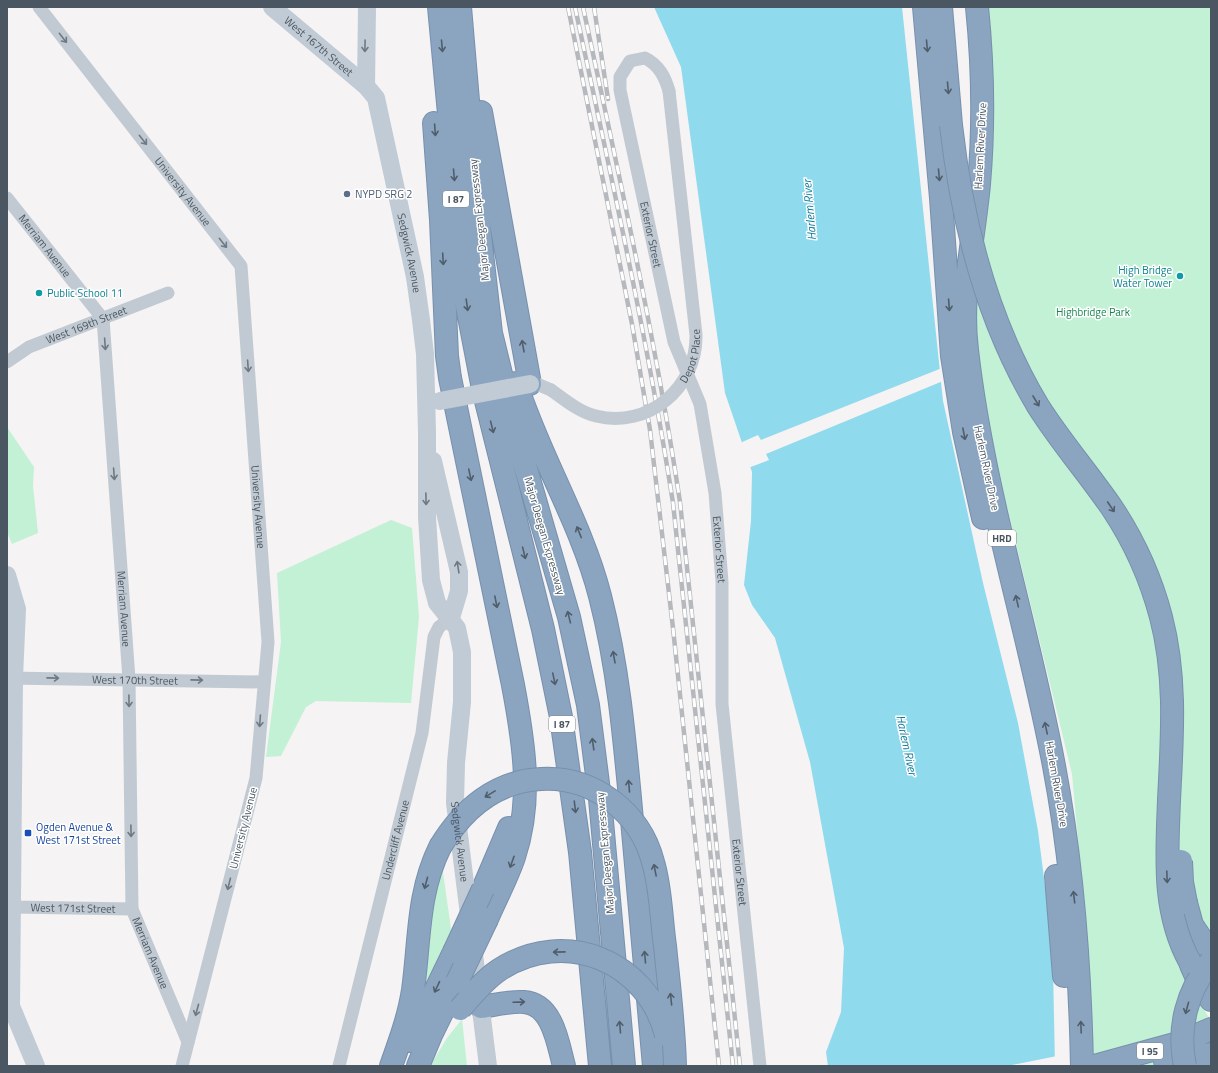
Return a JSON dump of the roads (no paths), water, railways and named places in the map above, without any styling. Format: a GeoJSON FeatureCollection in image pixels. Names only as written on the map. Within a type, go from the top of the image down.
{"type":"FeatureCollection","features":[{"type":"Feature","properties":{"kind":"highway"},"geometry":{"type":"LineString","coordinates":[[418,1066],[431,1035],[487,919],[512,863],[524,816],[526,790],[522,740],[513,685],[457,414],[447,356],[441,220],[424,7]]}},
{"type":"Feature","properties":{"kind":"highway","name":"Major Deegan Expressway"},"geometry":{"type":"LineString","coordinates":[[439,7],[467,306],[483,389],[541,621],[561,717],[579,844],[600,1066]]}},
{"type":"Feature","properties":{"kind":"highway","name":"Harlem River Drive"},"geometry":{"type":"LineString","coordinates":[[924,7],[942,206],[952,356],[958,401],[973,478],[1033,737],[1049,822],[1063,950],[1067,1066]]}},
{"type":"Feature","properties":{"kind":"highway"},"geometry":{"type":"LineString","coordinates":[[941,7],[959,124],[987,244],[1005,305],[1020,342],[1036,374],[1053,402],[1121,496],[1137,521],[1157,562],[1170,600],[1182,650],[1186,688],[1187,723],[1181,866],[1186,903],[1206,952],[1211,980]]}},
{"type":"Feature","properties":{"kind":"highway"},"geometry":{"type":"LineString","coordinates":[[956,7],[960,190],[968,228],[980,271],[1001,332],[1017,366],[1039,407],[1105,499],[1127,533],[1149,580],[1161,617],[1170,657],[1173,701],[1167,846],[1168,890],[1177,933],[1206,952]]}},
{"type":"Feature","properties":{"kind":"highway","name":"Harlem River Drive"},"geometry":{"type":"LineString","coordinates":[[977,7],[982,82],[982,141],[978,188],[965,287],[964,311],[967,351],[978,427],[1046,728],[1061,802],[1076,918],[1082,1066]]}},
{"type":"Feature","properties":{"kind":"highway"},"geometry":{"type":"LineString","coordinates":[[460,12],[486,136],[530,384]]}},
{"type":"Feature","properties":{"kind":"highway","name":"Major Deegan Expressway"},"geometry":{"type":"LineString","coordinates":[[460,12],[491,332],[515,431],[569,617],[588,705],[600,806],[624,1066]]}},
{"type":"Feature","properties":{"kind":"highway"},"geometry":{"type":"LineString","coordinates":[[484,264],[523,405],[585,546],[600,594],[612,646],[623,722],[654,1066]]}},
{"type":"Feature","properties":{"kind":"highway"},"geometry":{"type":"LineString","coordinates":[[399,1066],[454,952],[503,844],[516,807],[521,776],[522,740]]}},
{"type":"Feature","properties":{"kind":"highway"},"geometry":{"type":"LineString","coordinates":[[392,1066],[412,998],[422,898],[427,878],[440,847],[456,823],[473,806],[499,789],[521,782],[551,779],[575,782],[597,791],[623,809],[644,837],[656,871],[671,1000],[674,1066]]}},
{"type":"Feature","properties":{"kind":"highway"},"geometry":{"type":"LineString","coordinates":[[422,1066],[470,1008],[479,986],[492,975],[521,959],[552,952],[572,952],[591,956],[620,968],[633,977],[646,992],[657,1009],[664,1025],[674,1066]]}},
{"type":"Feature","properties":{"kind":"highway"},"geometry":{"type":"LineString","coordinates":[[1206,952],[1200,985],[1211,1000]]}},
{"type":"Feature","properties":{"kind":"highway"},"geometry":{"type":"LineString","coordinates":[[1186,1066],[1182,1040],[1186,1008],[1206,952]]}},
{"type":"Feature","properties":{"kind":"highway"},"geometry":{"type":"LineString","coordinates":[[470,1008],[523,1002],[536,1005],[545,1013],[552,1026],[564,1066]]}},
{"type":"Feature","properties":{"kind":"highway","name":"I 95"},"geometry":{"type":"LineString","coordinates":[[1094,1066],[1178,1043],[1208,1031]]}},
{"type":"Feature","properties":{"kind":"highway","name":"I 95"},"geometry":{"type":"LineString","coordinates":[[1134,1066],[1210,1054]]}},
{"type":"Feature","properties":{"kind":"main road","name":"West 167th Street"},"geometry":{"type":"LineString","coordinates":[[272,7],[366,86]]}},
{"type":"Feature","properties":{"kind":"main road"},"geometry":{"type":"LineString","coordinates":[[366,86],[367,7]]}},
{"type":"Feature","properties":{"kind":"main road","name":"Sedgwick Avenue"},"geometry":{"type":"LineString","coordinates":[[366,86],[373,94],[378,105],[415,278],[433,402],[427,432],[426,494],[430,569],[434,597],[441,608],[451,618],[459,634],[462,660],[456,803],[470,1008],[488,1066]]}},
{"type":"Feature","properties":{"kind":"main road","name":"Depot Place"},"geometry":{"type":"LineString","coordinates":[[433,402],[530,384]]}},
{"type":"Feature","properties":{"kind":"main road","name":"Sedgwick Avenue"},"geometry":{"type":"LineString","coordinates":[[427,432],[459,572],[459,591],[451,618]]}},
{"type":"Feature","properties":{"kind":"main road"},"geometry":{"type":"LineString","coordinates":[[7,575],[17,610],[10,678],[13,906],[11,1006],[36,1066]]}},
{"type":"Feature","properties":{"kind":"street","name":"University Avenue"},"geometry":{"type":"LineString","coordinates":[[39,7],[241,266],[268,642],[263,682],[256,778],[182,1066]]}},
{"type":"Feature","properties":{"kind":"street","name":"Depot Place"},"geometry":{"type":"LineString","coordinates":[[530,384],[538,384],[546,387],[586,413],[615,419],[637,416],[655,408],[674,394],[687,375],[695,354],[696,335],[669,92],[660,70],[655,64],[646,58]]}},
{"type":"Feature","properties":{"kind":"street","name":"Exterior Street"},"geometry":{"type":"LineString","coordinates":[[646,58],[635,59],[626,65],[620,77],[620,90],[674,342],[700,404],[715,493],[722,582],[722,704],[760,1066]]}},
{"type":"Feature","properties":{"kind":"street","name":"Merriam Avenue"},"geometry":{"type":"LineString","coordinates":[[7,198],[103,319],[129,679],[132,910],[188,1042]]}},
{"type":"Feature","properties":{"kind":"street","name":"West 169th Street"},"geometry":{"type":"LineString","coordinates":[[7,362],[29,347],[168,293]]}},
{"type":"Feature","properties":{"kind":"street","name":"Undercliff Avenue"},"geometry":{"type":"LineString","coordinates":[[339,1066],[422,733],[434,637],[440,627],[451,618]]}},
{"type":"Feature","properties":{"kind":"street","name":"West 170th Street"},"geometry":{"type":"LineString","coordinates":[[10,678],[263,682]]}},
{"type":"Feature","properties":{"kind":"street","name":"West 171st Street"},"geometry":{"type":"LineString","coordinates":[[13,906],[132,910]]}},
{"type":"Feature","properties":{"kind":"water","name":"Harlem River"},"geometry":{"type":"Polygon","coordinates":[[[654,7],[902,7],[943,401],[983,583],[1018,723],[1038,831],[1047,902],[1053,969],[1055,1066],[828,1066],[826,1052],[841,1012],[844,948],[810,762],[775,638],[752,605],[744,585],[751,521],[752,472],[725,393],[681,67],[654,7]]]}},
{"type":"Feature","properties":{"kind":"railway"},"geometry":{"type":"LineString","coordinates":[[568,7],[632,324],[650,430],[673,628],[719,1066]]}},
{"type":"Feature","properties":{"kind":"railway"},"geometry":{"type":"LineString","coordinates":[[575,7],[640,316],[673,503],[733,1066]]}},
{"type":"Feature","properties":{"kind":"railway"},"geometry":{"type":"LineString","coordinates":[[583,7],[648,316],[680,502],[740,1066]]}},
{"type":"Feature","properties":{"kind":"railway"},"geometry":{"type":"LineString","coordinates":[[594,7],[608,99]]}},
{"type":"Feature","properties":{"kind":"place","name":"NYPD SRG 2"},"geometry":{"type":"Point","coordinates":[347,194]}},
{"type":"Feature","properties":{"kind":"place","name":"High Bridge Water Tower"},"geometry":{"type":"Point","coordinates":[1180,276]}},
{"type":"Feature","properties":{"kind":"place","name":"Public School 11"},"geometry":{"type":"Point","coordinates":[39,293]}},
{"type":"Feature","properties":{"kind":"place","name":"Ogden Avenue & West 171st Street"},"geometry":{"type":"Point","coordinates":[28,833]}},
{"type":"Feature","properties":{"kind":"park label","name":"Highbridge Park"},"geometry":{"type":"Point","coordinates":[1093,312]}}]}
